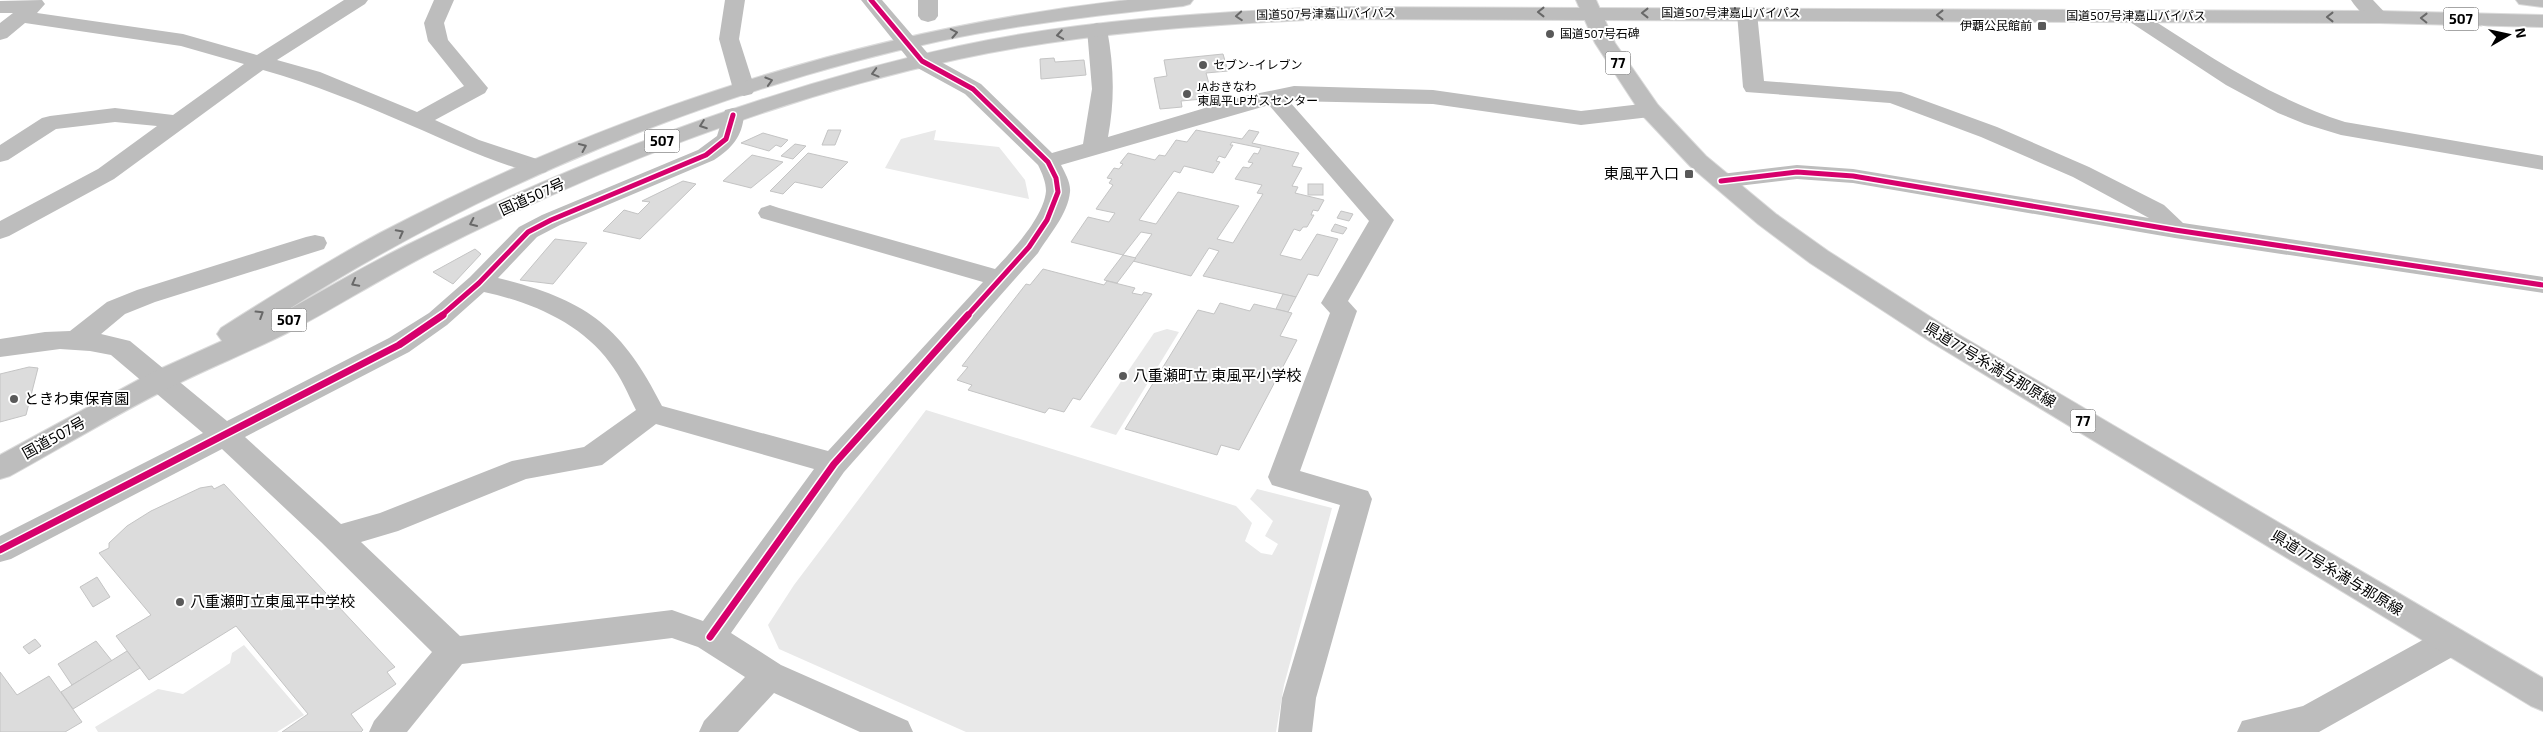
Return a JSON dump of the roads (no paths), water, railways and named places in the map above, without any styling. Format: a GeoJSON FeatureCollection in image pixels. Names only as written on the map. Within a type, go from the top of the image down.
{"type":"FeatureCollection","features":[{"type":"Feature","properties":{"kind":"main road"},"geometry":{"type":"LineString","coordinates":[[0,231],[106,174],[260,62],[358,0]]}},
{"type":"Feature","properties":{"kind":"main road"},"geometry":{"type":"LineString","coordinates":[[418,120],[477,88],[438,41],[434,23],[444,0]]}},
{"type":"Feature","properties":{"kind":"main road"},"geometry":{"type":"LineString","coordinates":[[735,0],[729,40],[744,89]]}},
{"type":"Feature","properties":{"kind":"main road"},"geometry":{"type":"LineString","coordinates":[[710,637],[834,464],[1029,247],[1047,220],[1058,192],[1056,178],[1048,162],[973,89],[922,61],[871,0]]}},
{"type":"Feature","properties":{"kind":"main road","name":"507"},"geometry":{"type":"LineString","coordinates":[[906,42],[1078,11],[1183,0]]}},
{"type":"Feature","properties":{"kind":"main road"},"geometry":{"type":"LineString","coordinates":[[2361,0],[2379,17]]}},
{"type":"Feature","properties":{"kind":"main road"},"geometry":{"type":"LineString","coordinates":[[2526,0],[2543,1]]}},
{"type":"Feature","properties":{"kind":"main road","name":"国道507号津嘉山バイパス"},"geometry":{"type":"LineString","coordinates":[[922,61],[1097,29],[1183,20],[1252,15],[1588,6],[1747,13],[2379,17],[2543,21]]}},
{"type":"Feature","properties":{"kind":"main road","name":"県道77号糸満与那原線"},"geometry":{"type":"LineString","coordinates":[[1588,6],[1604,43],[1650,110],[1698,161],[1767,219],[1819,257],[1941,336],[2543,696]]}},
{"type":"Feature","properties":{"kind":"main road"},"geometry":{"type":"LineString","coordinates":[[0,7],[32,8],[183,40],[312,77],[418,120],[471,145],[538,167]]}},
{"type":"Feature","properties":{"kind":"main road"},"geometry":{"type":"LineString","coordinates":[[0,34],[32,8]]}},
{"type":"Feature","properties":{"kind":"main road"},"geometry":{"type":"LineString","coordinates":[[1747,13],[1754,87],[1893,97],[1989,132],[2081,172],[2155,210],[2175,230]]}},
{"type":"Feature","properties":{"kind":"main road"},"geometry":{"type":"LineString","coordinates":[[2134,16],[2258,92],[2315,121],[2341,128],[2543,163]]}},
{"type":"Feature","properties":{"kind":"main road"},"geometry":{"type":"LineString","coordinates":[[1094,148],[1104,94],[1105,77],[1097,29]]}},
{"type":"Feature","properties":{"kind":"main road","name":"国道507号"},"geometry":{"type":"LineString","coordinates":[[161,380],[257,316],[342,264],[417,225],[538,167],[650,121],[744,89],[906,42]]}},
{"type":"Feature","properties":{"kind":"main road","name":"国道507号"},"geometry":{"type":"LineString","coordinates":[[0,468],[161,380],[277,327],[413,252],[500,210],[674,136],[733,115],[818,88],[922,61]]}},
{"type":"Feature","properties":{"kind":"main road"},"geometry":{"type":"LineString","coordinates":[[1048,162],[1253,101],[1294,93],[1433,97],[1581,118],[1622,115],[1650,110]]}},
{"type":"Feature","properties":{"kind":"main road"},"geometry":{"type":"LineString","coordinates":[[1274,97],[1382,220],[1334,303],[1344,311],[1283,477],[1357,499],[1299,698],[1295,732]]}},
{"type":"Feature","properties":{"kind":"main road"},"geometry":{"type":"LineString","coordinates":[[0,155],[50,123],[115,115],[178,122]]}},
{"type":"Feature","properties":{"kind":"main road"},"geometry":{"type":"LineString","coordinates":[[0,550],[399,345],[438,319],[479,283],[528,232],[551,220],[706,155],[727,141],[732,128],[733,115]]}},
{"type":"Feature","properties":{"kind":"main road"},"geometry":{"type":"LineString","coordinates":[[1721,181],[1797,172],[1854,176],[2175,230],[2543,285]]}},
{"type":"Feature","properties":{"kind":"main road"},"geometry":{"type":"LineString","coordinates":[[770,213],[1001,279]]}},
{"type":"Feature","properties":{"kind":"main road"},"geometry":{"type":"LineString","coordinates":[[78,339],[116,308],[146,296],[315,243]]}},
{"type":"Feature","properties":{"kind":"main road"},"geometry":{"type":"LineString","coordinates":[[479,283],[532,296],[561,308],[605,339],[635,379],[652,413],[834,464]]}},
{"type":"Feature","properties":{"kind":"main road"},"geometry":{"type":"LineString","coordinates":[[0,348],[78,339],[100,342],[120,348],[161,380],[337,537],[453,651]]}},
{"type":"Feature","properties":{"kind":"main road"},"geometry":{"type":"LineString","coordinates":[[337,537],[387,523],[522,469],[592,457],[652,413]]}},
{"type":"Feature","properties":{"kind":"main road"},"geometry":{"type":"LineString","coordinates":[[386,732],[453,651],[672,624],[710,637],[769,676],[896,732]]}},
{"type":"Feature","properties":{"kind":"main road"},"geometry":{"type":"LineString","coordinates":[[2254,732],[2310,720],[2451,641]]}},
{"type":"Feature","properties":{"kind":"main road"},"geometry":{"type":"LineString","coordinates":[[716,732],[769,676]]}},
{"type":"Feature","properties":{"kind":"place","name":"伊覇公民館前"},"geometry":{"type":"Point","coordinates":[2042,26]}},
{"type":"Feature","properties":{"kind":"place","name":"国道507号石碑"},"geometry":{"type":"Point","coordinates":[1550,34]}},
{"type":"Feature","properties":{"kind":"place","name":"セブン-イレブン"},"geometry":{"type":"Point","coordinates":[1203,65]}},
{"type":"Feature","properties":{"kind":"place","name":"JAおきなわ 東風平LPガスセンター"},"geometry":{"type":"Point","coordinates":[1187,94]}},
{"type":"Feature","properties":{"kind":"place","name":"東風平入口"},"geometry":{"type":"Point","coordinates":[1689,174]}},
{"type":"Feature","properties":{"kind":"place","name":"八重瀬町立 東風平小学校"},"geometry":{"type":"Point","coordinates":[1123,376]}},
{"type":"Feature","properties":{"kind":"place","name":"ときわ東保育園"},"geometry":{"type":"Point","coordinates":[14,399]}},
{"type":"Feature","properties":{"kind":"place","name":"八重瀬町立東風平中学校"},"geometry":{"type":"Point","coordinates":[180,602]}}]}
